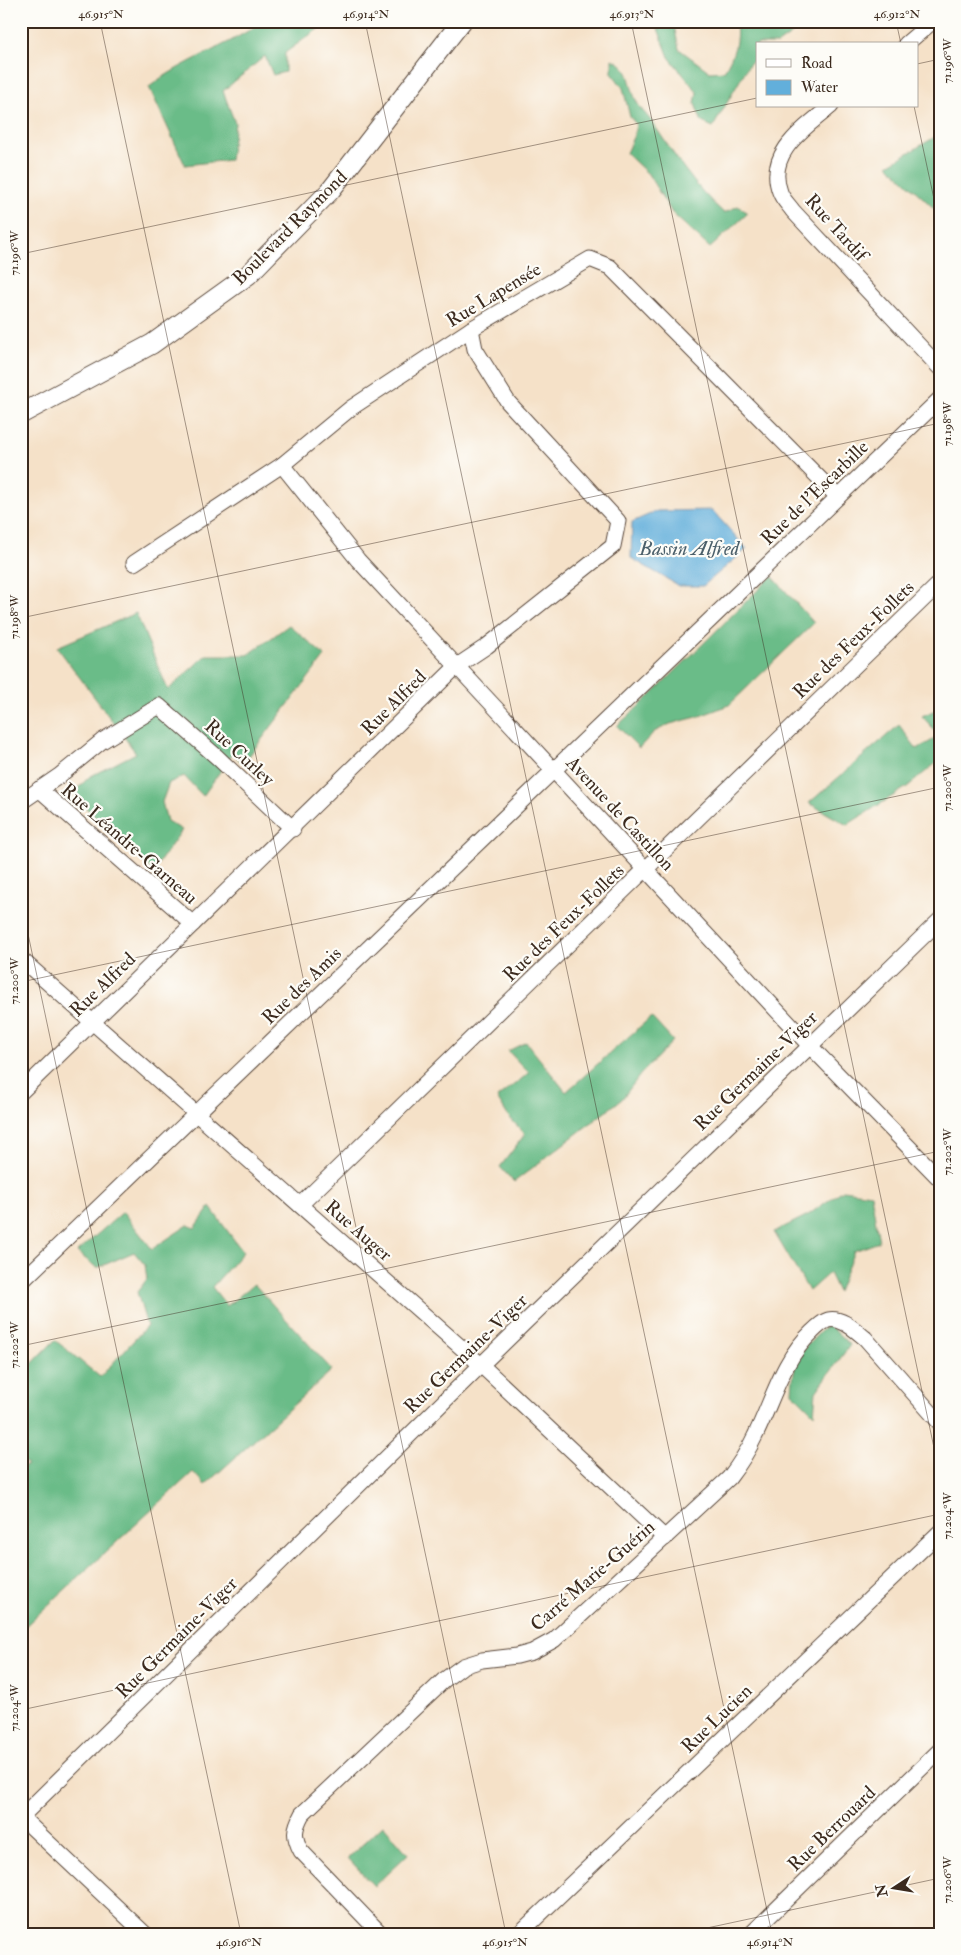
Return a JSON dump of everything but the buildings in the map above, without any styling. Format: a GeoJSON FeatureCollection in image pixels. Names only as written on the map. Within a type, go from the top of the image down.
{"type":"FeatureCollection","features":[{"type":"Feature","properties":{"kind":"street","name":"Boulevard Raymond"},"geometry":{"type":"LineString","coordinates":[[21,414],[152,344],[248,275],[330,191],[462,21]]}},
{"type":"Feature","properties":{"kind":"street"},"geometry":{"type":"LineString","coordinates":[[908,42],[934,21]]}},
{"type":"Feature","properties":{"kind":"street","name":"Rue Tardif"},"geometry":{"type":"LineString","coordinates":[[829,108],[795,136],[783,153],[776,172],[780,193],[793,211],[940,368]]}},
{"type":"Feature","properties":{"kind":"street","name":"Rue Lapensée"},"geometry":{"type":"LineString","coordinates":[[134,562],[282,465],[351,408],[471,329],[590,259],[610,267],[838,497]]}},
{"type":"Feature","properties":{"kind":"street","name":"Rue Alfred"},"geometry":{"type":"LineString","coordinates":[[21,1092],[457,666],[488,646],[612,546],[618,521],[508,402],[475,349],[471,329]]}},
{"type":"Feature","properties":{"kind":"street","name":"Rue de l'Escarbille"},"geometry":{"type":"LineString","coordinates":[[609,718],[940,399]]}},
{"type":"Feature","properties":{"kind":"street","name":"Avenue de Castillon"},"geometry":{"type":"LineString","coordinates":[[282,465],[358,560],[810,1046],[940,1179]]}},
{"type":"Feature","properties":{"kind":"street","name":"Rue des Feux-Follets"},"geometry":{"type":"LineString","coordinates":[[300,1205],[940,583]]}},
{"type":"Feature","properties":{"kind":"street","name":"Rue Curley"},"geometry":{"type":"LineString","coordinates":[[160,706],[292,829]]}},
{"type":"Feature","properties":{"kind":"street","name":"Rue Léandre-Garneau"},"geometry":{"type":"LineString","coordinates":[[160,706],[102,741],[39,789],[193,924]]}},
{"type":"Feature","properties":{"kind":"street","name":"Rue des Amis"},"geometry":{"type":"LineString","coordinates":[[21,1282],[609,718]]}},
{"type":"Feature","properties":{"kind":"street"},"geometry":{"type":"LineString","coordinates":[[21,802],[39,789]]}},
{"type":"Feature","properties":{"kind":"street","name":"Rue Germaine-Viger"},"geometry":{"type":"LineString","coordinates":[[21,1817],[481,1364],[940,920]]}},
{"type":"Feature","properties":{"kind":"street","name":"Rue Auger"},"geometry":{"type":"LineString","coordinates":[[21,960],[481,1364],[665,1538]]}},
{"type":"Feature","properties":{"kind":"street","name":"Carré Marie-Guérin"},"geometry":{"type":"LineString","coordinates":[[381,1934],[301,1851],[295,1839],[295,1828],[302,1814],[444,1680],[463,1666],[482,1660],[532,1652],[554,1640],[729,1478],[744,1457],[755,1436],[792,1355],[806,1337],[827,1320],[840,1321],[852,1328],[865,1338],[940,1423]]}},
{"type":"Feature","properties":{"kind":"street","name":"Rue Lucien"},"geometry":{"type":"LineString","coordinates":[[519,1934],[940,1532]]}},
{"type":"Feature","properties":{"kind":"street","name":"Rue Berrouard"},"geometry":{"type":"LineString","coordinates":[[751,1934],[940,1750]]}},
{"type":"Feature","properties":{"kind":"street"},"geometry":{"type":"LineString","coordinates":[[21,1817],[144,1934]]}},
{"type":"Feature","properties":{"kind":"green space"},"geometry":{"type":"Polygon","coordinates":[[[263,21],[329,21],[285,53],[285,72],[273,75],[265,56],[223,91],[235,123],[230,160],[185,165],[149,87],[163,77],[235,39],[263,21]]]}},
{"type":"Feature","properties":{"kind":"green space"},"geometry":{"type":"Polygon","coordinates":[[[655,21],[673,21],[679,49],[710,72],[724,71],[728,65],[736,41],[736,21],[810,21],[781,42],[756,42],[756,59],[750,63],[713,127],[702,122],[695,104],[697,92],[669,57],[655,21]]]}},
{"type":"Feature","properties":{"kind":"green space"},"geometry":{"type":"Polygon","coordinates":[[[612,59],[623,66],[639,106],[703,192],[724,213],[738,206],[748,213],[710,248],[672,213],[648,174],[626,153],[634,135],[636,124],[630,117],[623,88],[612,73],[612,59]]]}},
{"type":"Feature","properties":{"kind":"green space"},"geometry":{"type":"Polygon","coordinates":[[[940,134],[940,214],[888,165],[940,134]]]}},
{"type":"Feature","properties":{"kind":"green space"},"geometry":{"type":"Polygon","coordinates":[[[772,576],[814,623],[729,705],[697,717],[670,724],[654,732],[639,748],[617,726],[772,576]]]}},
{"type":"Feature","properties":{"kind":"green space"},"geometry":{"type":"Polygon","coordinates":[[[136,613],[168,690],[206,655],[248,655],[289,625],[325,656],[243,764],[233,753],[203,796],[184,776],[169,783],[162,802],[167,821],[182,830],[153,871],[86,808],[74,792],[89,777],[136,753],[57,647],[136,613]]]}},
{"type":"Feature","properties":{"kind":"green space"},"geometry":{"type":"Polygon","coordinates":[[[940,708],[940,736],[922,716],[940,708]]]}},
{"type":"Feature","properties":{"kind":"green space"},"geometry":{"type":"Polygon","coordinates":[[[899,725],[917,749],[940,736],[940,760],[907,787],[847,825],[809,803],[899,725]]]}},
{"type":"Feature","properties":{"kind":"green space"},"geometry":{"type":"Polygon","coordinates":[[[651,1017],[673,1041],[640,1075],[622,1099],[514,1182],[500,1167],[525,1134],[508,1116],[497,1098],[529,1073],[508,1051],[526,1042],[566,1092],[651,1017]]]}},
{"type":"Feature","properties":{"kind":"green space"},"geometry":{"type":"Polygon","coordinates":[[[843,1190],[871,1194],[879,1242],[854,1251],[838,1292],[829,1273],[809,1291],[774,1232],[808,1215],[843,1190]]]}},
{"type":"Feature","properties":{"kind":"green space"},"geometry":{"type":"Polygon","coordinates":[[[210,1207],[243,1252],[212,1287],[227,1306],[254,1284],[332,1370],[205,1485],[193,1472],[21,1630],[21,1574],[29,1567],[21,1557],[21,1468],[27,1465],[21,1458],[21,1375],[55,1340],[100,1377],[147,1326],[137,1292],[147,1279],[145,1265],[134,1252],[97,1268],[77,1252],[123,1212],[152,1249],[188,1225],[195,1228],[210,1207]]]}},
{"type":"Feature","properties":{"kind":"green space"},"geometry":{"type":"Polygon","coordinates":[[[828,1324],[850,1345],[816,1392],[814,1414],[792,1392],[793,1379],[797,1360],[806,1347],[828,1324]]]}},
{"type":"Feature","properties":{"kind":"green space"},"geometry":{"type":"Polygon","coordinates":[[[383,1825],[408,1854],[374,1886],[348,1858],[383,1825]]]}},
{"type":"Feature","properties":{"kind":"water","name":"Bassin Alfred"},"geometry":{"type":"Polygon","coordinates":[[[712,510],[747,549],[703,586],[679,586],[631,558],[632,522],[657,511],[712,510]]]}}]}
